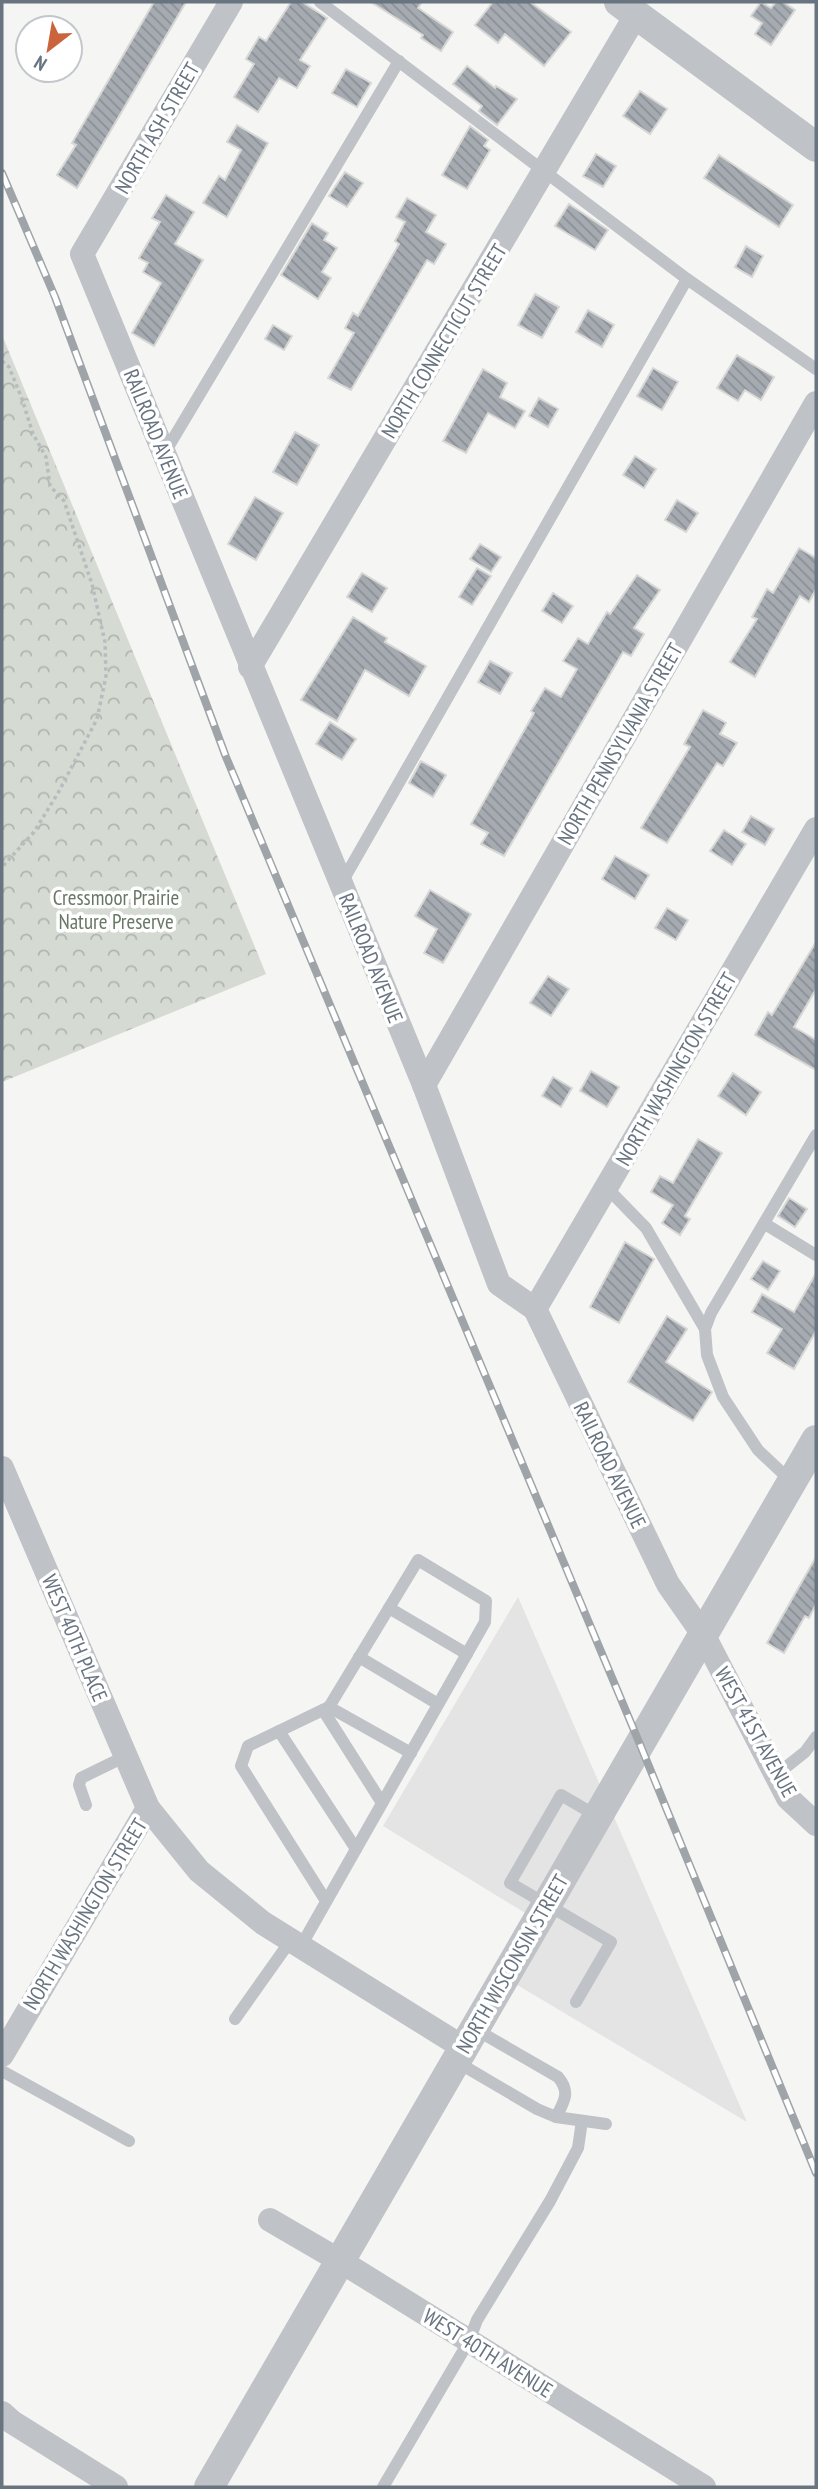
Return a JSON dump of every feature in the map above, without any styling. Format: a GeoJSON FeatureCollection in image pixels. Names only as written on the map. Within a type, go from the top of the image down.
{"type":"FeatureCollection","features":[{"type":"Feature","properties":{"kind":"street","name":"NORTH ASH STREET"},"geometry":{"type":"LineString","coordinates":[[82,254],[231,2]]}},
{"type":"Feature","properties":{"kind":"street"},"geometry":{"type":"LineString","coordinates":[[628,8],[816,147]]}},
{"type":"Feature","properties":{"kind":"street","name":"NORTH CONNECTICUT STREET"},"geometry":{"type":"LineString","coordinates":[[250,667],[545,170],[628,8]]}},
{"type":"Feature","properties":{"kind":"street","name":"RAILROAD AVENUE"},"geometry":{"type":"LineString","coordinates":[[82,254],[424,1085],[499,1284],[536,1309],[668,1584],[703,1634]]}},
{"type":"Feature","properties":{"kind":"street","name":"NORTH PENNSYLVANIA STREET"},"geometry":{"type":"LineString","coordinates":[[424,1085],[816,405]]}},
{"type":"Feature","properties":{"kind":"street","name":"NORTH WASHINGTON STREET"},"geometry":{"type":"LineString","coordinates":[[536,1309],[816,829]]}},
{"type":"Feature","properties":{"kind":"street","name":"NORTH WISCONSIN STREET"},"geometry":{"type":"LineString","coordinates":[[209,2487],[342,2262],[546,1904],[816,1440]]}},
{"type":"Feature","properties":{"kind":"street","name":"WEST 40TH PLACE"},"geometry":{"type":"LineString","coordinates":[[2,1468],[148,1808]]}},
{"type":"Feature","properties":{"kind":"street","name":"WEST 41ST AVENUE"},"geometry":{"type":"LineString","coordinates":[[703,1634],[788,1798],[816,1824]]}},
{"type":"Feature","properties":{"kind":"street"},"geometry":{"type":"LineString","coordinates":[[148,1808],[199,1871],[263,1923],[465,2046]]}},
{"type":"Feature","properties":{"kind":"street","name":"NORTH WASHINGTON STREET"},"geometry":{"type":"LineString","coordinates":[[2,2055],[148,1808]]}},
{"type":"Feature","properties":{"kind":"street","name":"WEST 40TH AVENUE"},"geometry":{"type":"LineString","coordinates":[[270,2220],[704,2487]]}},
{"type":"Feature","properties":{"kind":"street"},"geometry":{"type":"LineString","coordinates":[[2,2413],[12,2422],[116,2487]]}},
{"type":"Feature","properties":{"kind":"lane"},"geometry":{"type":"LineString","coordinates":[[320,2],[687,279],[816,369]]}},
{"type":"Feature","properties":{"kind":"lane"},"geometry":{"type":"LineString","coordinates":[[164,454],[399,61]]}},
{"type":"Feature","properties":{"kind":"lane"},"geometry":{"type":"LineString","coordinates":[[341,884],[687,279]]}},
{"type":"Feature","properties":{"kind":"lane"},"geometry":{"type":"LineString","coordinates":[[792,1482],[758,1450],[723,1397],[707,1355],[705,1329],[711,1313],[816,1135]]}},
{"type":"Feature","properties":{"kind":"lane"},"geometry":{"type":"LineString","coordinates":[[607,1188],[646,1228],[705,1329]]}},
{"type":"Feature","properties":{"kind":"lane"},"geometry":{"type":"LineString","coordinates":[[765,1224],[816,1255]]}},
{"type":"Feature","properties":{"kind":"lane"},"geometry":{"type":"LineString","coordinates":[[235,2019],[327,1902],[485,1622],[486,1601],[418,1560],[326,1708],[248,1746],[241,1766],[327,1902]]}},
{"type":"Feature","properties":{"kind":"lane"},"geometry":{"type":"LineString","coordinates":[[388,1608],[467,1654]]}},
{"type":"Feature","properties":{"kind":"lane"},"geometry":{"type":"LineString","coordinates":[[359,1657],[438,1704]]}},
{"type":"Feature","properties":{"kind":"lane"},"geometry":{"type":"LineString","coordinates":[[326,1708],[411,1753]]}},
{"type":"Feature","properties":{"kind":"lane"},"geometry":{"type":"LineString","coordinates":[[326,1708],[382,1803]]}},
{"type":"Feature","properties":{"kind":"lane"},"geometry":{"type":"LineString","coordinates":[[279,1731],[356,1849]]}},
{"type":"Feature","properties":{"kind":"lane"},"geometry":{"type":"LineString","coordinates":[[776,1775],[805,1752],[816,1737]]}},
{"type":"Feature","properties":{"kind":"lane"},"geometry":{"type":"LineString","coordinates":[[86,1805],[79,1785],[81,1778],[125,1756]]}},
{"type":"Feature","properties":{"kind":"lane"},"geometry":{"type":"LineString","coordinates":[[576,2002],[611,1942],[510,1883],[561,1796],[597,1816]]}},
{"type":"Feature","properties":{"kind":"lane"},"geometry":{"type":"LineString","coordinates":[[465,2046],[558,2077],[565,2085],[566,2098],[556,2118]]}},
{"type":"Feature","properties":{"kind":"lane"},"geometry":{"type":"LineString","coordinates":[[465,2046],[537,2109],[556,2118],[606,2124]]}},
{"type":"Feature","properties":{"kind":"lane"},"geometry":{"type":"LineString","coordinates":[[2,2071],[129,2141]]}},
{"type":"Feature","properties":{"kind":"lane"},"geometry":{"type":"LineString","coordinates":[[383,2487],[469,2341],[477,2320],[550,2201],[578,2148],[582,2121]]}},
{"type":"Feature","properties":{"kind":"path"},"geometry":{"type":"LineString","coordinates":[[2,361],[9,367],[33,434],[46,457],[50,486],[64,501],[92,584],[105,642],[106,676],[97,719],[58,793],[34,832],[2,867]]}},
{"type":"Feature","properties":{"kind":"shaded area"},"geometry":{"type":"Polygon","coordinates":[[[518,1597],[747,2122],[509,1980],[540,1922],[383,1826],[518,1597]]]}},
{"type":"Feature","properties":{"kind":"green space","name":"Cressmoor Prairie Nature Preserve"},"geometry":{"type":"Polygon","coordinates":[[[2,335],[266,974],[2,1082],[2,335]]]}},
{"type":"Feature","properties":{"kind":"building"},"geometry":{"type":"Polygon","coordinates":[[[154,2],[186,2],[77,188],[57,175],[76,145],[72,143],[154,2]]]}},
{"type":"Feature","properties":{"kind":"building"},"geometry":{"type":"Polygon","coordinates":[[[291,2],[302,2],[327,18],[300,60],[310,66],[297,88],[279,78],[258,112],[234,97],[254,64],[246,59],[259,37],[266,41],[291,2]]]}},
{"type":"Feature","properties":{"kind":"building"},"geometry":{"type":"Polygon","coordinates":[[[371,2],[422,2],[418,8],[453,32],[441,51],[421,38],[423,35],[371,2]]]}},
{"type":"Feature","properties":{"kind":"building"},"geometry":{"type":"Polygon","coordinates":[[[493,2],[530,2],[571,32],[544,66],[505,34],[498,43],[475,25],[493,2]]]}},
{"type":"Feature","properties":{"kind":"building"},"geometry":{"type":"Polygon","coordinates":[[[761,2],[771,8],[776,2],[783,2],[795,10],[771,45],[755,34],[762,23],[751,16],[761,2]]]}},
{"type":"Feature","properties":{"kind":"building"},"geometry":{"type":"Polygon","coordinates":[[[467,66],[495,88],[496,86],[517,99],[497,125],[479,111],[482,106],[453,84],[467,66]]]}},
{"type":"Feature","properties":{"kind":"building"},"geometry":{"type":"Polygon","coordinates":[[[346,69],[371,83],[357,107],[332,93],[346,69]]]}},
{"type":"Feature","properties":{"kind":"building"},"geometry":{"type":"Polygon","coordinates":[[[640,91],[667,109],[650,134],[623,116],[640,91]]]}},
{"type":"Feature","properties":{"kind":"building"},"geometry":{"type":"Polygon","coordinates":[[[237,125],[268,143],[227,217],[203,203],[219,176],[225,180],[241,150],[227,142],[237,125]]]}},
{"type":"Feature","properties":{"kind":"building"},"geometry":{"type":"Polygon","coordinates":[[[470,126],[488,140],[484,146],[490,150],[467,189],[442,175],[470,126]]]}},
{"type":"Feature","properties":{"kind":"building"},"geometry":{"type":"Polygon","coordinates":[[[596,154],[616,166],[603,187],[583,176],[596,154]]]}},
{"type":"Feature","properties":{"kind":"building"},"geometry":{"type":"Polygon","coordinates":[[[719,155],[793,205],[779,227],[704,178],[719,155]]]}},
{"type":"Feature","properties":{"kind":"building"},"geometry":{"type":"Polygon","coordinates":[[[345,172],[363,183],[347,207],[329,196],[345,172]]]}},
{"type":"Feature","properties":{"kind":"building"},"geometry":{"type":"Polygon","coordinates":[[[166,195],[194,212],[175,244],[203,260],[154,346],[132,333],[161,283],[143,272],[148,263],[139,258],[160,222],[152,218],[166,195]]]}},
{"type":"Feature","properties":{"kind":"building"},"geometry":{"type":"Polygon","coordinates":[[[407,198],[436,215],[426,232],[446,244],[434,264],[427,260],[351,390],[328,378],[354,333],[345,328],[353,313],[358,316],[399,244],[395,241],[405,222],[396,217],[407,198]]]}},
{"type":"Feature","properties":{"kind":"building"},"geometry":{"type":"Polygon","coordinates":[[[569,204],[608,230],[595,250],[555,226],[569,204]]]}},
{"type":"Feature","properties":{"kind":"building"},"geometry":{"type":"Polygon","coordinates":[[[312,223],[328,233],[324,240],[337,248],[322,272],[331,278],[318,299],[281,275],[312,223]]]}},
{"type":"Feature","properties":{"kind":"building"},"geometry":{"type":"Polygon","coordinates":[[[746,246],[763,256],[752,277],[735,267],[746,246]]]}},
{"type":"Feature","properties":{"kind":"building"},"geometry":{"type":"Polygon","coordinates":[[[535,294],[559,307],[542,338],[518,325],[535,294]]]}},
{"type":"Feature","properties":{"kind":"building"},"geometry":{"type":"Polygon","coordinates":[[[588,310],[614,325],[602,347],[576,332],[588,310]]]}},
{"type":"Feature","properties":{"kind":"building"},"geometry":{"type":"Polygon","coordinates":[[[273,325],[292,336],[284,350],[265,339],[273,325]]]}},
{"type":"Feature","properties":{"kind":"building"},"geometry":{"type":"Polygon","coordinates":[[[737,355],[774,377],[761,400],[745,390],[738,401],[717,388],[737,355]]]}},
{"type":"Feature","properties":{"kind":"building"},"geometry":{"type":"Polygon","coordinates":[[[653,368],[678,382],[662,410],[637,396],[653,368]]]}},
{"type":"Feature","properties":{"kind":"building"},"geometry":{"type":"Polygon","coordinates":[[[483,369],[507,383],[500,397],[525,411],[515,428],[488,413],[466,453],[443,441],[483,369]]]}},
{"type":"Feature","properties":{"kind":"building"},"geometry":{"type":"Polygon","coordinates":[[[539,398],[558,409],[548,427],[529,416],[539,398]]]}},
{"type":"Feature","properties":{"kind":"building"},"geometry":{"type":"Polygon","coordinates":[[[295,432],[319,445],[297,485],[273,472],[295,432]]]}},
{"type":"Feature","properties":{"kind":"building"},"geometry":{"type":"Polygon","coordinates":[[[635,456],[656,469],[644,488],[623,475],[635,456]]]}},
{"type":"Feature","properties":{"kind":"building"},"geometry":{"type":"Polygon","coordinates":[[[255,497],[283,513],[256,560],[228,544],[255,497]]]}},
{"type":"Feature","properties":{"kind":"building"},"geometry":{"type":"Polygon","coordinates":[[[677,500],[698,513],[686,532],[665,520],[677,500]]]}},
{"type":"Feature","properties":{"kind":"building"},"geometry":{"type":"Polygon","coordinates":[[[480,544],[501,557],[491,572],[470,559],[480,544]]]}},
{"type":"Feature","properties":{"kind":"building"},"geometry":{"type":"Polygon","coordinates":[[[799,548],[816,558],[816,589],[809,602],[800,596],[755,677],[730,662],[757,619],[752,617],[767,589],[773,593],[799,548]]]}},
{"type":"Feature","properties":{"kind":"building"},"geometry":{"type":"Polygon","coordinates":[[[477,568],[491,576],[472,605],[459,597],[477,568]]]}},
{"type":"Feature","properties":{"kind":"building"},"geometry":{"type":"Polygon","coordinates":[[[362,573],[387,588],[372,612],[347,597],[362,573]]]}},
{"type":"Feature","properties":{"kind":"building"},"geometry":{"type":"Polygon","coordinates":[[[637,575],[660,590],[634,628],[644,634],[631,656],[623,652],[504,856],[481,844],[488,833],[471,824],[534,713],[531,711],[545,688],[561,697],[577,669],[563,661],[578,638],[588,644],[607,612],[610,614],[637,575]]]}},
{"type":"Feature","properties":{"kind":"building"},"geometry":{"type":"Polygon","coordinates":[[[553,593],[573,606],[562,623],[542,611],[553,593]]]}},
{"type":"Feature","properties":{"kind":"building"},"geometry":{"type":"Polygon","coordinates":[[[353,617],[387,638],[385,642],[426,666],[409,696],[365,670],[337,721],[301,700],[353,617]]]}},
{"type":"Feature","properties":{"kind":"building"},"geometry":{"type":"Polygon","coordinates":[[[490,661],[512,673],[500,694],[478,682],[490,661]]]}},
{"type":"Feature","properties":{"kind":"building"},"geometry":{"type":"Polygon","coordinates":[[[703,710],[726,723],[720,734],[737,743],[723,766],[717,763],[667,843],[641,828],[690,747],[684,744],[703,710]]]}},
{"type":"Feature","properties":{"kind":"building"},"geometry":{"type":"Polygon","coordinates":[[[330,722],[356,739],[342,760],[316,744],[330,722]]]}},
{"type":"Feature","properties":{"kind":"building"},"geometry":{"type":"Polygon","coordinates":[[[421,761],[446,775],[433,797],[409,783],[421,761]]]}},
{"type":"Feature","properties":{"kind":"building"},"geometry":{"type":"Polygon","coordinates":[[[751,816],[774,829],[765,845],[742,832],[751,816]]]}},
{"type":"Feature","properties":{"kind":"building"},"geometry":{"type":"Polygon","coordinates":[[[724,830],[746,844],[732,865],[710,851],[724,830]]]}},
{"type":"Feature","properties":{"kind":"building"},"geometry":{"type":"Polygon","coordinates":[[[615,856],[649,875],[635,899],[602,879],[615,856]]]}},
{"type":"Feature","properties":{"kind":"building"},"geometry":{"type":"Polygon","coordinates":[[[430,890],[471,914],[443,963],[424,953],[437,929],[415,916],[430,890]]]}},
{"type":"Feature","properties":{"kind":"building"},"geometry":{"type":"Polygon","coordinates":[[[667,908],[688,920],[676,940],[655,928],[667,908]]]}},
{"type":"Feature","properties":{"kind":"building"},"geometry":{"type":"Polygon","coordinates":[[[816,942],[816,989],[794,1027],[816,1040],[816,1070],[755,1035],[768,1012],[772,1015],[816,942]]]}},
{"type":"Feature","properties":{"kind":"building"},"geometry":{"type":"Polygon","coordinates":[[[548,976],[569,989],[551,1016],[530,1003],[548,976]]]}},
{"type":"Feature","properties":{"kind":"building"},"geometry":{"type":"Polygon","coordinates":[[[591,1071],[619,1087],[607,1107],[580,1091],[591,1071]]]}},
{"type":"Feature","properties":{"kind":"building"},"geometry":{"type":"Polygon","coordinates":[[[733,1073],[761,1092],[746,1115],[718,1096],[733,1073]]]}},
{"type":"Feature","properties":{"kind":"building"},"geometry":{"type":"Polygon","coordinates":[[[553,1077],[572,1088],[561,1107],[542,1096],[553,1077]]]}},
{"type":"Feature","properties":{"kind":"building"},"geometry":{"type":"Polygon","coordinates":[[[698,1139],[722,1153],[685,1216],[690,1219],[680,1235],[662,1223],[673,1205],[651,1192],[660,1176],[673,1183],[698,1139]]]}},
{"type":"Feature","properties":{"kind":"building"},"geometry":{"type":"Polygon","coordinates":[[[789,1198],[807,1209],[795,1227],[778,1216],[789,1198]]]}},
{"type":"Feature","properties":{"kind":"building"},"geometry":{"type":"Polygon","coordinates":[[[625,1242],[654,1259],[619,1323],[590,1307],[625,1242]]]}},
{"type":"Feature","properties":{"kind":"building"},"geometry":{"type":"Polygon","coordinates":[[[763,1261],[780,1271],[768,1290],[751,1279],[763,1261]]]}},
{"type":"Feature","properties":{"kind":"building"},"geometry":{"type":"Polygon","coordinates":[[[816,1273],[816,1331],[794,1369],[767,1353],[782,1329],[752,1312],[762,1294],[794,1312],[816,1273]]]}},
{"type":"Feature","properties":{"kind":"building"},"geometry":{"type":"Polygon","coordinates":[[[667,1316],[687,1329],[666,1362],[712,1392],[693,1421],[628,1382],[667,1316]]]}},
{"type":"Feature","properties":{"kind":"building"},"geometry":{"type":"Polygon","coordinates":[[[816,1557],[816,1604],[809,1618],[805,1616],[784,1653],[767,1643],[816,1557]]]}},
{"type":"Feature","properties":{"kind":"railway"},"geometry":{"type":"LineString","coordinates":[[2,173],[55,297],[226,757],[639,1742],[816,2173]]}}]}
